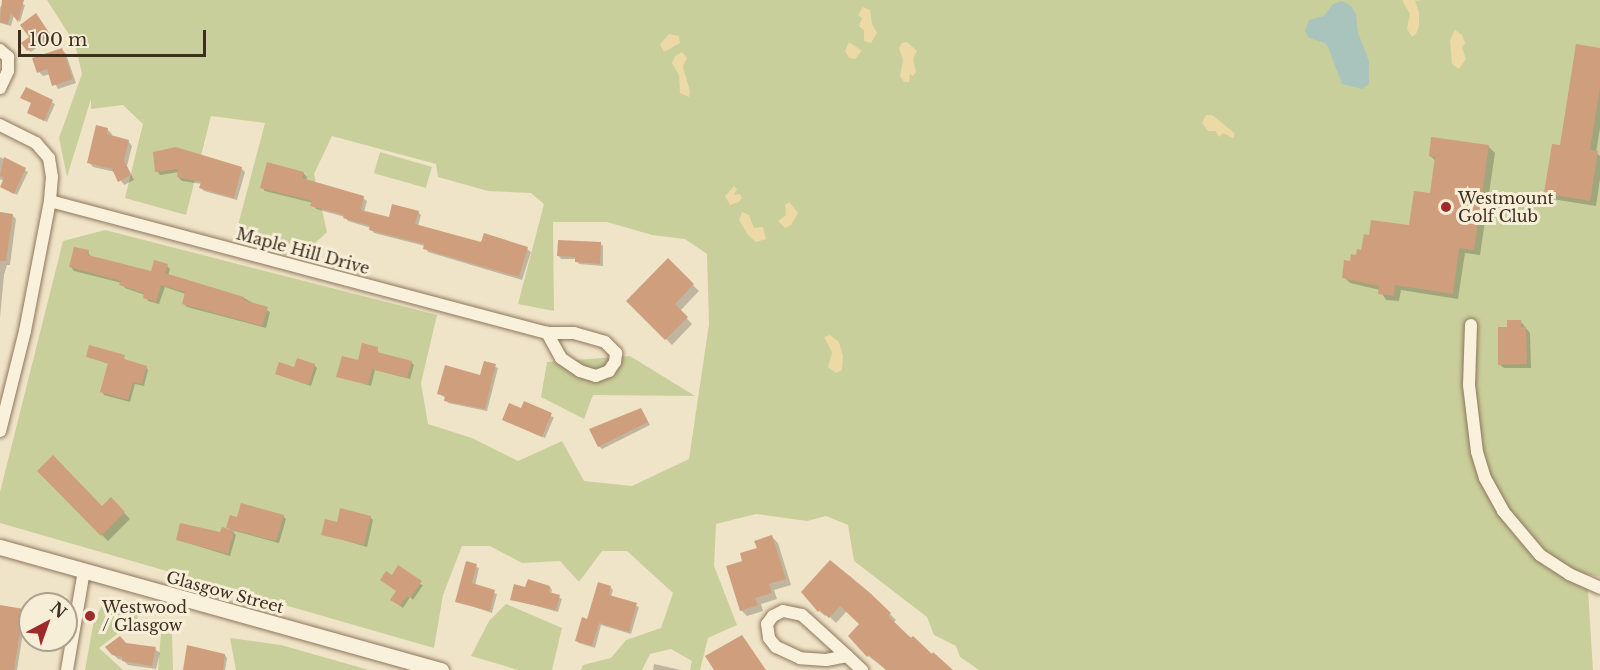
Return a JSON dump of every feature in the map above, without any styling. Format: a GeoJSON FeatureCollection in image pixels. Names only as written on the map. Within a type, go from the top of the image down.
{"type":"FeatureCollection","features":[{"type":"Feature","properties":{"kind":"street"},"geometry":{"type":"LineString","coordinates":[[0,50],[8,57],[8,71],[0,88]]}},
{"type":"Feature","properties":{"kind":"street"},"geometry":{"type":"LineString","coordinates":[[0,125],[36,143],[49,158],[50,201],[25,331],[0,431]]}},
{"type":"Feature","properties":{"kind":"street","name":"Maple Hill Drive"},"geometry":{"type":"LineString","coordinates":[[50,201],[547,333],[574,333],[605,342],[616,353],[615,362],[609,371],[596,376],[580,371],[561,358],[547,333]]}},
{"type":"Feature","properties":{"kind":"street"},"geometry":{"type":"LineString","coordinates":[[1471,325],[1469,385],[1477,452],[1485,478],[1503,511],[1540,555],[1569,574],[1600,588]]}},
{"type":"Feature","properties":{"kind":"street","name":"Glasgow Street"},"geometry":{"type":"LineString","coordinates":[[0,547],[441,670]]}},
{"type":"Feature","properties":{"kind":"street"},"geometry":{"type":"LineString","coordinates":[[67,670],[84,571]]}},
{"type":"Feature","properties":{"kind":"street"},"geometry":{"type":"LineString","coordinates":[[847,656],[826,660],[792,655],[776,647],[768,638],[767,624],[773,616],[783,611],[802,615],[847,656],[862,670]]}},
{"type":"Feature","properties":{"kind":"green space"},"geometry":{"type":"Polygon","coordinates":[[[47,0],[1600,0],[1600,577],[1587,574],[1593,670],[979,670],[960,657],[956,646],[934,635],[927,617],[854,561],[848,525],[826,516],[807,521],[756,514],[716,524],[714,566],[737,625],[708,638],[700,670],[690,670],[692,661],[671,649],[650,654],[642,670],[581,670],[583,665],[611,658],[626,640],[661,628],[673,593],[627,551],[602,551],[579,582],[560,561],[522,563],[490,546],[462,546],[443,595],[434,648],[0,523],[0,492],[63,241],[105,230],[437,315],[421,383],[428,424],[472,438],[518,461],[562,441],[584,481],[632,486],[689,459],[709,324],[707,254],[685,239],[652,235],[607,222],[553,222],[554,311],[518,304],[544,204],[531,193],[488,191],[438,177],[436,164],[332,136],[314,174],[327,232],[309,249],[237,229],[265,123],[211,116],[186,215],[125,198],[143,124],[123,105],[91,109],[91,99],[67,177],[59,138],[82,74],[75,44],[47,0]]]}},
{"type":"Feature","properties":{"kind":"green space"},"geometry":{"type":"Polygon","coordinates":[[[380,152],[432,167],[426,188],[374,173],[380,152]]]}},
{"type":"Feature","properties":{"kind":"green space"},"geometry":{"type":"Polygon","coordinates":[[[630,356],[695,396],[593,395],[584,419],[541,397],[547,362],[630,356]]]}},
{"type":"Feature","properties":{"kind":"green space"},"geometry":{"type":"Polygon","coordinates":[[[104,602],[134,606],[138,618],[99,648],[123,670],[85,670],[94,620],[104,602]]]}},
{"type":"Feature","properties":{"kind":"green space"},"geometry":{"type":"Polygon","coordinates":[[[506,604],[562,628],[552,670],[518,670],[471,656],[489,621],[506,604]]]}},
{"type":"Feature","properties":{"kind":"green space"},"geometry":{"type":"Polygon","coordinates":[[[161,633],[172,634],[173,670],[158,670],[161,633]]]}},
{"type":"Feature","properties":{"kind":"green space"},"geometry":{"type":"Polygon","coordinates":[[[230,638],[281,645],[369,670],[236,670],[230,638]]]}},
{"type":"Feature","properties":{"kind":"sand"},"geometry":{"type":"Polygon","coordinates":[[[1402,0],[1421,0],[1415,1],[1419,12],[1419,26],[1412,37],[1407,29],[1410,14],[1402,0]]]}},
{"type":"Feature","properties":{"kind":"sand"},"geometry":{"type":"Polygon","coordinates":[[[863,7],[870,10],[872,24],[877,33],[871,43],[864,41],[864,30],[859,26],[862,18],[858,15],[863,7]]]}},
{"type":"Feature","properties":{"kind":"sand"},"geometry":{"type":"Polygon","coordinates":[[[1455,30],[1462,35],[1465,43],[1462,48],[1466,59],[1459,69],[1452,64],[1450,40],[1455,30]]]}},
{"type":"Feature","properties":{"kind":"sand"},"geometry":{"type":"Polygon","coordinates":[[[669,34],[679,36],[680,43],[664,52],[660,44],[669,34]]]}},
{"type":"Feature","properties":{"kind":"sand"},"geometry":{"type":"Polygon","coordinates":[[[849,42],[862,51],[855,59],[849,58],[845,51],[849,42]]]}},
{"type":"Feature","properties":{"kind":"sand"},"geometry":{"type":"Polygon","coordinates":[[[907,42],[917,51],[913,59],[916,72],[913,76],[910,74],[909,82],[904,82],[900,76],[903,60],[899,48],[902,43],[907,42]]]}},
{"type":"Feature","properties":{"kind":"sand"},"geometry":{"type":"Polygon","coordinates":[[[682,52],[687,58],[683,67],[690,91],[689,97],[680,93],[679,75],[672,63],[675,56],[682,52]]]}},
{"type":"Feature","properties":{"kind":"sand"},"geometry":{"type":"Polygon","coordinates":[[[1206,115],[1212,115],[1232,131],[1235,134],[1233,138],[1223,133],[1219,137],[1216,131],[1208,131],[1202,123],[1206,115]]]}},
{"type":"Feature","properties":{"kind":"sand"},"geometry":{"type":"Polygon","coordinates":[[[734,186],[737,189],[734,195],[740,194],[742,198],[739,202],[730,205],[725,196],[734,186]]]}},
{"type":"Feature","properties":{"kind":"sand"},"geometry":{"type":"Polygon","coordinates":[[[789,202],[798,213],[791,225],[785,228],[778,221],[786,215],[785,205],[789,202]]]}},
{"type":"Feature","properties":{"kind":"sand"},"geometry":{"type":"Polygon","coordinates":[[[742,212],[749,215],[754,228],[763,227],[766,239],[756,242],[748,235],[739,220],[742,212]]]}},
{"type":"Feature","properties":{"kind":"sand"},"geometry":{"type":"Polygon","coordinates":[[[830,335],[839,342],[843,356],[842,370],[836,373],[828,367],[832,352],[824,337],[830,335]]]}},
{"type":"Feature","properties":{"kind":"water"},"geometry":{"type":"Polygon","coordinates":[[[1342,1],[1351,6],[1356,14],[1358,33],[1369,61],[1369,84],[1362,89],[1342,84],[1328,47],[1325,43],[1309,38],[1305,31],[1309,20],[1324,16],[1333,4],[1342,1]]]}},
{"type":"Feature","properties":{"kind":"building"},"geometry":{"type":"Polygon","coordinates":[[[2,0],[24,0],[18,22],[11,13],[8,24],[0,22],[2,0]]]}},
{"type":"Feature","properties":{"kind":"building"},"geometry":{"type":"Polygon","coordinates":[[[36,13],[50,34],[27,51],[21,43],[29,37],[20,25],[36,13]]]}},
{"type":"Feature","properties":{"kind":"building"},"geometry":{"type":"Polygon","coordinates":[[[1576,44],[1600,48],[1600,87],[1590,150],[1598,151],[1590,201],[1544,193],[1552,144],[1560,145],[1576,44]]]}},
{"type":"Feature","properties":{"kind":"building"},"geometry":{"type":"Polygon","coordinates":[[[62,48],[73,79],[52,86],[47,69],[37,73],[32,58],[62,48]]]}},
{"type":"Feature","properties":{"kind":"building"},"geometry":{"type":"Polygon","coordinates":[[[26,87],[53,100],[44,121],[27,113],[31,103],[20,98],[26,87]]]}},
{"type":"Feature","properties":{"kind":"building"},"geometry":{"type":"Polygon","coordinates":[[[96,125],[108,128],[107,134],[129,140],[124,160],[131,175],[118,182],[112,169],[87,163],[96,125]]]}},
{"type":"Feature","properties":{"kind":"building","name":"Westmount Golf Club"},"geometry":{"type":"Polygon","coordinates":[[[1431,137],[1489,145],[1474,250],[1459,248],[1453,294],[1395,285],[1394,296],[1378,294],[1379,286],[1342,278],[1344,260],[1350,261],[1351,254],[1356,255],[1357,249],[1361,250],[1364,234],[1369,235],[1371,220],[1409,225],[1414,191],[1430,193],[1435,157],[1429,156],[1431,137]]]}},
{"type":"Feature","properties":{"kind":"building"},"geometry":{"type":"Polygon","coordinates":[[[176,147],[242,167],[234,198],[199,188],[201,182],[177,177],[178,169],[155,172],[153,152],[176,147]]]}},
{"type":"Feature","properties":{"kind":"building"},"geometry":{"type":"Polygon","coordinates":[[[4,157],[26,168],[14,194],[0,187],[4,178],[0,176],[4,157]]]}},
{"type":"Feature","properties":{"kind":"building"},"geometry":{"type":"Polygon","coordinates":[[[267,162],[304,172],[302,178],[364,196],[361,210],[389,217],[392,204],[419,211],[415,224],[481,242],[484,233],[528,247],[519,277],[423,249],[424,244],[369,230],[370,226],[343,218],[344,215],[310,206],[312,201],[260,188],[267,162]]]}},
{"type":"Feature","properties":{"kind":"building"},"geometry":{"type":"Polygon","coordinates":[[[0,212],[13,214],[6,261],[0,261],[0,212]]]}},
{"type":"Feature","properties":{"kind":"building"},"geometry":{"type":"Polygon","coordinates":[[[558,240],[601,242],[600,264],[575,262],[575,257],[557,256],[558,240]]]}},
{"type":"Feature","properties":{"kind":"building"},"geometry":{"type":"Polygon","coordinates":[[[74,247],[89,250],[88,255],[151,271],[154,260],[168,264],[165,273],[244,297],[243,300],[268,307],[262,326],[182,304],[185,292],[161,285],[156,302],[143,298],[144,293],[119,285],[121,281],[69,267],[74,247]]]}},
{"type":"Feature","properties":{"kind":"building"},"geometry":{"type":"Polygon","coordinates":[[[668,258],[694,284],[675,304],[688,317],[665,340],[626,301],[668,258]]]}},
{"type":"Feature","properties":{"kind":"building"},"geometry":{"type":"Polygon","coordinates":[[[1507,320],[1521,320],[1521,327],[1526,327],[1527,364],[1498,365],[1498,327],[1507,327],[1507,320]]]}},
{"type":"Feature","properties":{"kind":"building"},"geometry":{"type":"Polygon","coordinates":[[[362,343],[378,347],[377,352],[412,361],[407,378],[372,369],[368,385],[336,377],[342,356],[358,360],[362,343]]]}},
{"type":"Feature","properties":{"kind":"building"},"geometry":{"type":"Polygon","coordinates":[[[89,345],[125,355],[124,359],[147,366],[142,384],[133,382],[128,400],[100,392],[108,363],[86,357],[89,345]]]}},
{"type":"Feature","properties":{"kind":"building"},"geometry":{"type":"Polygon","coordinates":[[[297,358],[315,364],[309,385],[275,374],[279,362],[294,367],[297,358]]]}},
{"type":"Feature","properties":{"kind":"building"},"geometry":{"type":"Polygon","coordinates":[[[484,361],[496,364],[485,409],[444,401],[445,396],[437,394],[445,365],[480,375],[484,361]]]}},
{"type":"Feature","properties":{"kind":"building"},"geometry":{"type":"Polygon","coordinates":[[[524,401],[552,413],[542,437],[502,420],[509,403],[521,408],[524,401]]]}},
{"type":"Feature","properties":{"kind":"building"},"geometry":{"type":"Polygon","coordinates":[[[641,408],[648,422],[598,447],[589,429],[641,408]]]}},
{"type":"Feature","properties":{"kind":"building"},"geometry":{"type":"Polygon","coordinates":[[[53,455],[102,506],[111,497],[125,512],[101,536],[37,471],[53,455]]]}},
{"type":"Feature","properties":{"kind":"building"},"geometry":{"type":"Polygon","coordinates":[[[241,503],[284,515],[276,541],[226,528],[230,515],[237,517],[241,503]]]}},
{"type":"Feature","properties":{"kind":"building"},"geometry":{"type":"Polygon","coordinates":[[[340,508],[371,516],[364,545],[321,535],[325,519],[337,522],[340,508]]]}},
{"type":"Feature","properties":{"kind":"building"},"geometry":{"type":"Polygon","coordinates":[[[180,523],[220,532],[222,527],[234,531],[228,554],[176,540],[180,523]]]}},
{"type":"Feature","properties":{"kind":"building"},"geometry":{"type":"Polygon","coordinates":[[[772,535],[786,579],[769,584],[772,593],[755,598],[758,605],[740,611],[726,566],[742,561],[740,553],[757,548],[754,541],[772,535]]]}},
{"type":"Feature","properties":{"kind":"building"},"geometry":{"type":"Polygon","coordinates":[[[830,560],[891,613],[888,616],[911,638],[913,636],[953,670],[886,670],[869,655],[867,657],[848,636],[859,624],[840,606],[829,618],[820,610],[818,612],[801,592],[830,560]]]}},
{"type":"Feature","properties":{"kind":"building"},"geometry":{"type":"Polygon","coordinates":[[[466,561],[477,564],[472,583],[495,590],[490,611],[455,602],[466,561]]]}},
{"type":"Feature","properties":{"kind":"building"},"geometry":{"type":"Polygon","coordinates":[[[398,565],[422,581],[410,598],[407,596],[400,606],[390,600],[396,591],[380,580],[386,571],[392,575],[398,565]]]}},
{"type":"Feature","properties":{"kind":"building"},"geometry":{"type":"Polygon","coordinates":[[[528,579],[550,586],[549,592],[560,595],[556,610],[510,600],[514,584],[525,587],[528,579]]]}},
{"type":"Feature","properties":{"kind":"building"},"geometry":{"type":"Polygon","coordinates":[[[598,582],[611,586],[609,595],[637,603],[629,632],[599,623],[592,646],[575,641],[582,617],[587,619],[598,582]]]}},
{"type":"Feature","properties":{"kind":"building"},"geometry":{"type":"Polygon","coordinates":[[[0,605],[18,608],[18,646],[14,670],[0,670],[0,605]]]}},
{"type":"Feature","properties":{"kind":"building"},"geometry":{"type":"Polygon","coordinates":[[[742,635],[766,670],[714,670],[705,656],[742,635]]]}},
{"type":"Feature","properties":{"kind":"building"},"geometry":{"type":"Polygon","coordinates":[[[120,636],[126,643],[156,647],[152,666],[122,661],[122,657],[112,655],[105,647],[120,636]]]}},
{"type":"Feature","properties":{"kind":"building"},"geometry":{"type":"Polygon","coordinates":[[[187,645],[225,654],[223,670],[183,670],[187,645]]]}},
{"type":"Feature","properties":{"kind":"place","name":"Westmount Golf Club"},"geometry":{"type":"Point","coordinates":[1446,207]}},
{"type":"Feature","properties":{"kind":"place","name":"Westwood / Glasgow"},"geometry":{"type":"Point","coordinates":[90,616]}}]}
